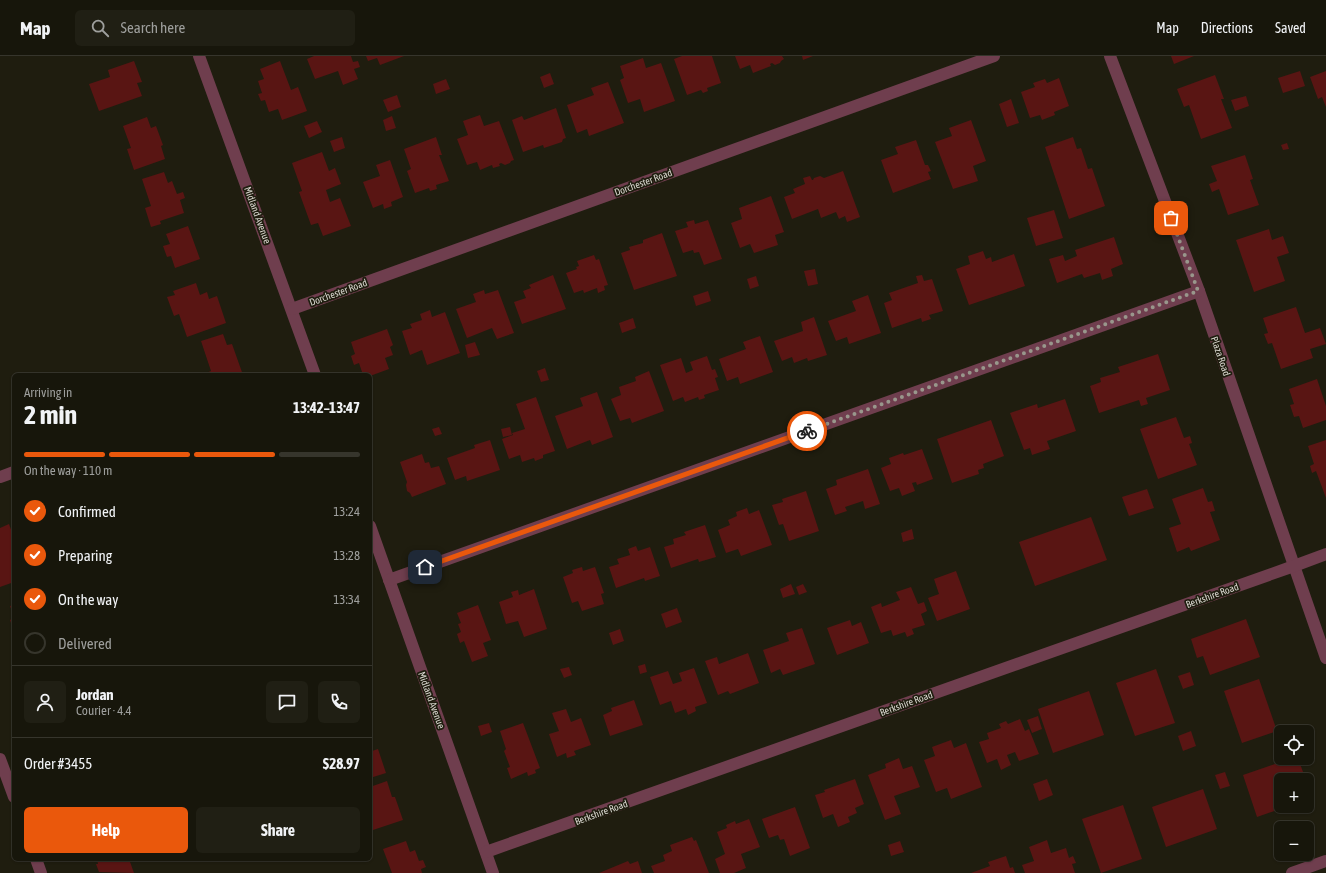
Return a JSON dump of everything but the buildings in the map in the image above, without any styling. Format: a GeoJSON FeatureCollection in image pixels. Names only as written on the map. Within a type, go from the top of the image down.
{"type":"FeatureCollection","features":[{"type":"Feature","properties":{"kind":"street","name":"Midland Avenue"},"geometry":{"type":"LineString","coordinates":[[199,56],[314,373]]}},
{"type":"Feature","properties":{"kind":"street","name":"Dorchester Road"},"geometry":{"type":"LineString","coordinates":[[292,309],[994,56]]}},
{"type":"Feature","properties":{"kind":"street","name":"Plaza Road"},"geometry":{"type":"LineString","coordinates":[[1110,56],[1198,291],[1326,658]]}},
{"type":"Feature","properties":{"kind":"street"},"geometry":{"type":"LineString","coordinates":[[389,580],[1198,291]]}},
{"type":"Feature","properties":{"kind":"street"},"geometry":{"type":"LineString","coordinates":[[0,477],[12,473]]}},
{"type":"Feature","properties":{"kind":"street","name":"Midland Avenue"},"geometry":{"type":"LineString","coordinates":[[372,532],[493,873]]}},
{"type":"Feature","properties":{"kind":"street","name":"Berkshire Road"},"geometry":{"type":"LineString","coordinates":[[486,852],[1326,554]]}},
{"type":"Feature","properties":{"kind":"street"},"geometry":{"type":"LineString","coordinates":[[0,759],[4,781],[12,794]]}},
{"type":"Feature","properties":{"kind":"street"},"geometry":{"type":"LineString","coordinates":[[37,861],[41,873]]}},
{"type":"Feature","properties":{"kind":"street"},"geometry":{"type":"LineString","coordinates":[[1292,873],[1326,861]]}},
{"type":"Feature","properties":{"kind":"way so far"},"geometry":{"type":"LineString","coordinates":[[807,431],[1198,291],[1171,218]]}},
{"type":"Feature","properties":{"kind":"route"},"geometry":{"type":"LineString","coordinates":[[425,567],[807,431]]}}]}
